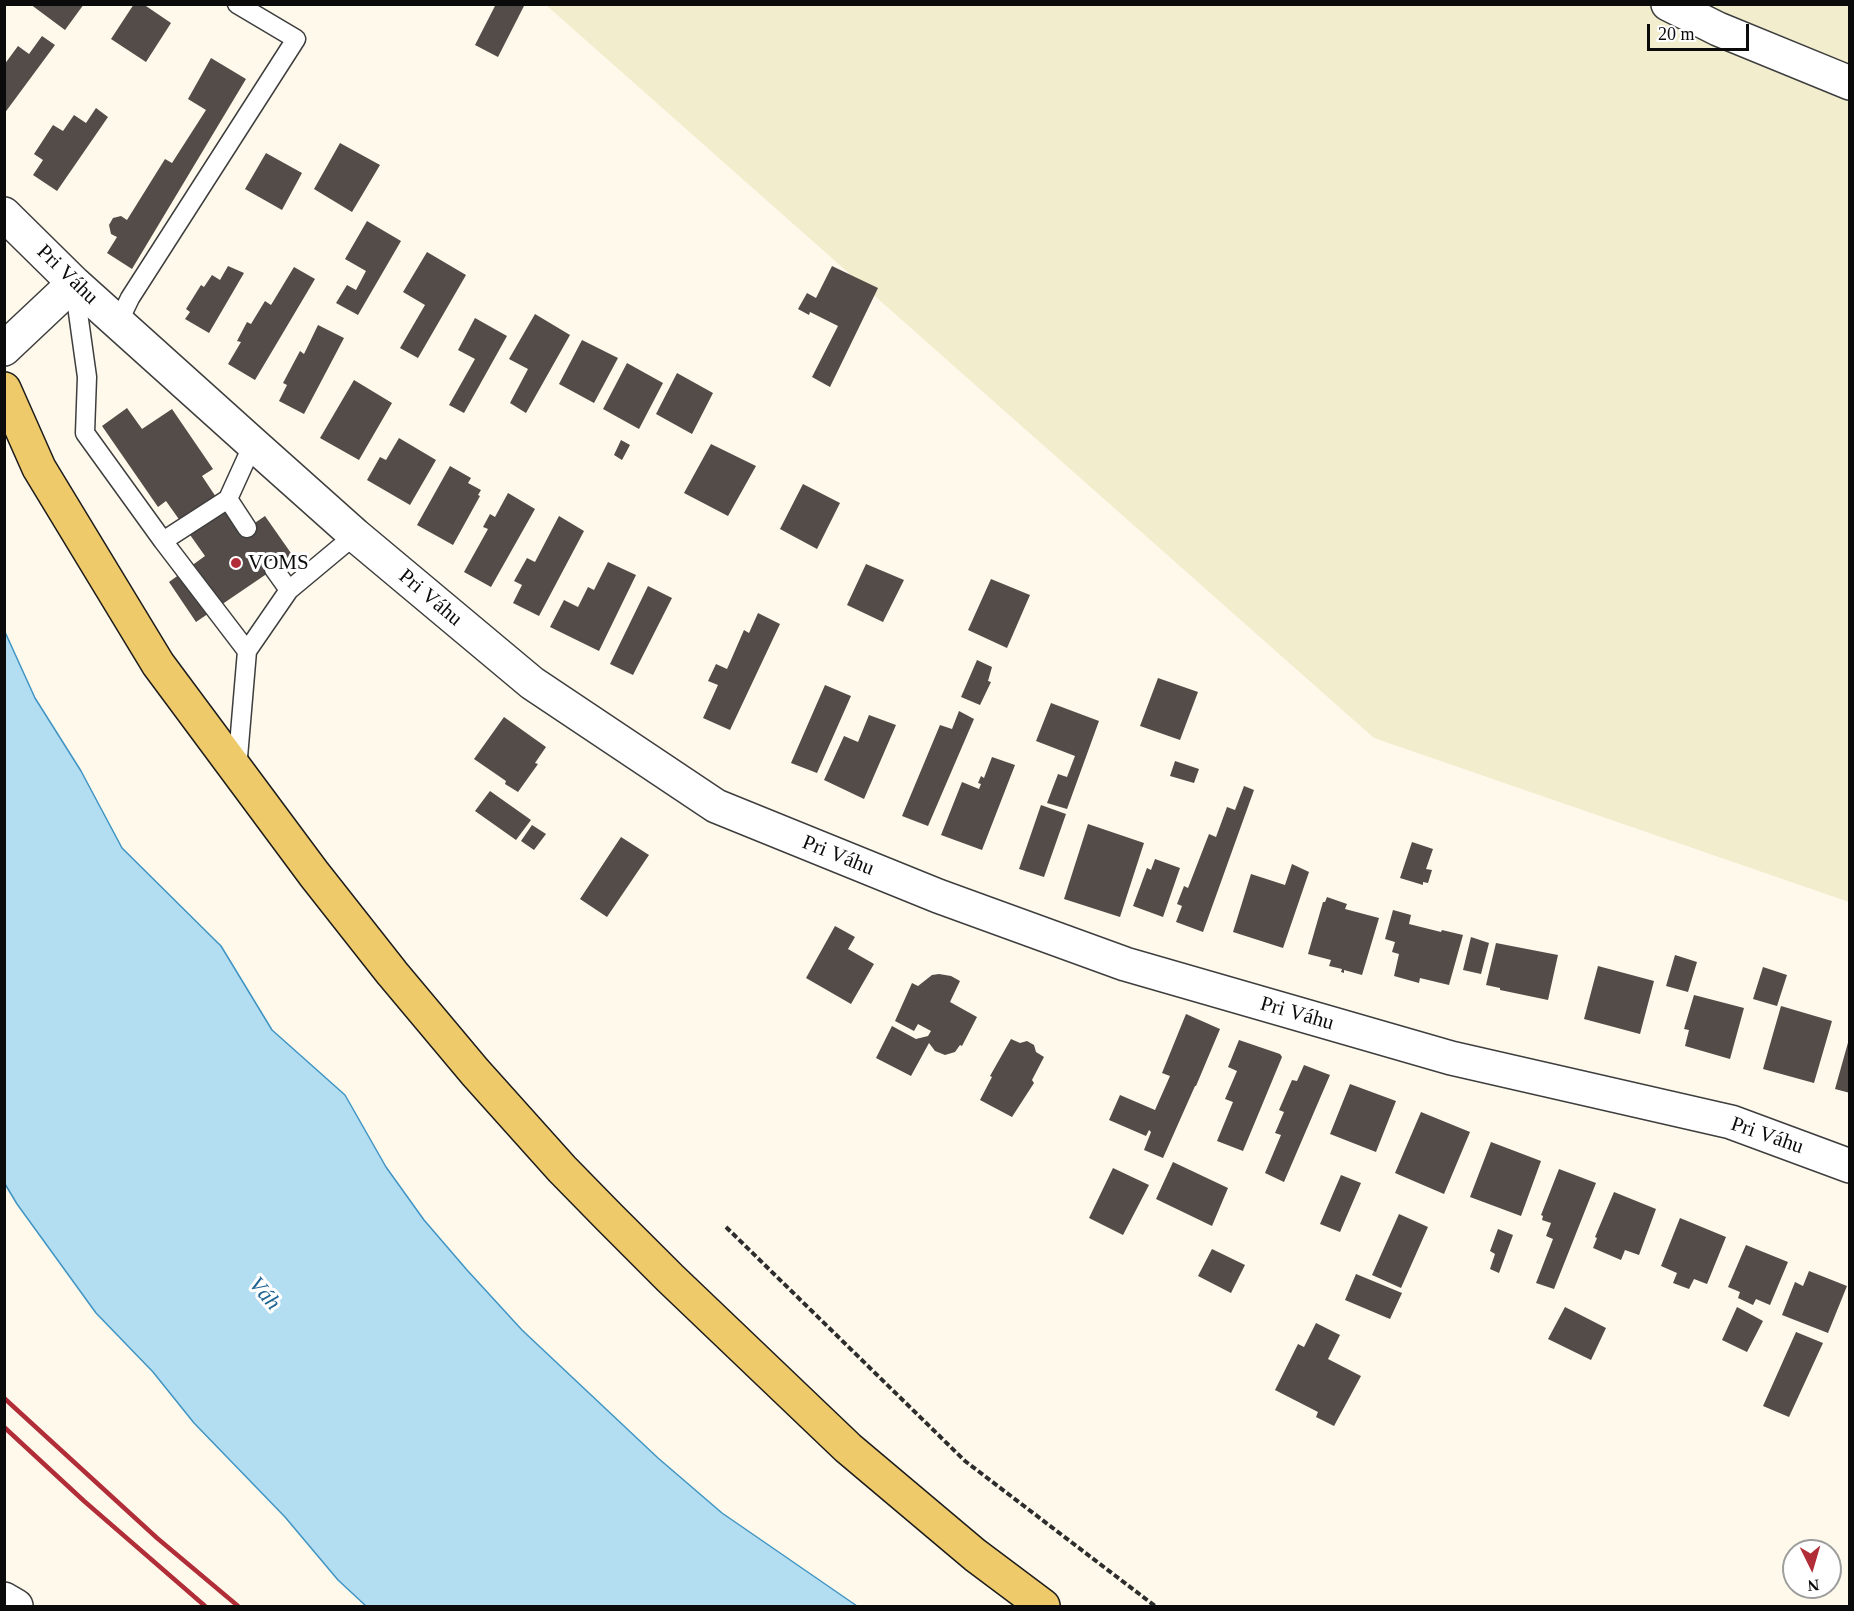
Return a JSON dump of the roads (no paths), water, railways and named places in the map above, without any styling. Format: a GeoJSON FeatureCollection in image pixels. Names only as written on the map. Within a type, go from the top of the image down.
{"type":"FeatureCollection","features":[{"type":"Feature","properties":{"kind":"main road"},"geometry":{"type":"LineString","coordinates":[[4,389],[39,468],[158,664],[392,973],[482,1080],[562,1169],[677,1286],[848,1448],[975,1555],[1043,1606]]}},
{"type":"Feature","properties":{"kind":"street"},"geometry":{"type":"LineString","coordinates":[[1668,4],[1718,29],[1850,83]]}},
{"type":"Feature","properties":{"kind":"street","name":"Pri Váhu"},"geometry":{"type":"LineString","coordinates":[[4,214],[74,283],[355,535],[532,683],[716,806],[938,896],[1125,964],[1451,1058],[1731,1122],[1850,1166]]}},
{"type":"Feature","properties":{"kind":"street"},"geometry":{"type":"LineString","coordinates":[[4,349],[74,283]]}},
{"type":"Feature","properties":{"kind":"street"},"geometry":{"type":"LineString","coordinates":[[4,1599],[16,1606]]}},
{"type":"Feature","properties":{"kind":"lane"},"geometry":{"type":"LineString","coordinates":[[118,323],[130,298],[296,39],[237,4]]}},
{"type":"Feature","properties":{"kind":"lane"},"geometry":{"type":"LineString","coordinates":[[74,283],[87,376],[85,433],[163,541],[247,651]]}},
{"type":"Feature","properties":{"kind":"lane"},"geometry":{"type":"LineString","coordinates":[[163,541],[228,499],[253,444]]}},
{"type":"Feature","properties":{"kind":"lane"},"geometry":{"type":"LineString","coordinates":[[228,499],[247,528]]}},
{"type":"Feature","properties":{"kind":"lane"},"geometry":{"type":"LineString","coordinates":[[237,769],[247,651],[289,590],[355,535]]}},
{"type":"Feature","properties":{"kind":"lane"},"geometry":{"type":"LineString","coordinates":[[274,568],[289,590]]}},
{"type":"Feature","properties":{"kind":"water","name":"Váh"},"geometry":{"type":"Polygon","coordinates":[[[5,632],[35,698],[81,771],[122,848],[221,946],[272,1030],[345,1095],[386,1167],[424,1220],[467,1270],[522,1330],[658,1458],[722,1513],[857,1606],[366,1606],[338,1580],[285,1517],[194,1423],[153,1372],[96,1313],[5,1184],[5,632]]]}},
{"type":"Feature","properties":{"kind":"railway"},"geometry":{"type":"LineString","coordinates":[[4,1398],[157,1538],[238,1606]]}},
{"type":"Feature","properties":{"kind":"railway"},"geometry":{"type":"LineString","coordinates":[[4,1427],[84,1501],[205,1606]]}},
{"type":"Feature","properties":{"kind":"place","name":"VOMS"},"geometry":{"type":"Point","coordinates":[236,563]}}]}
